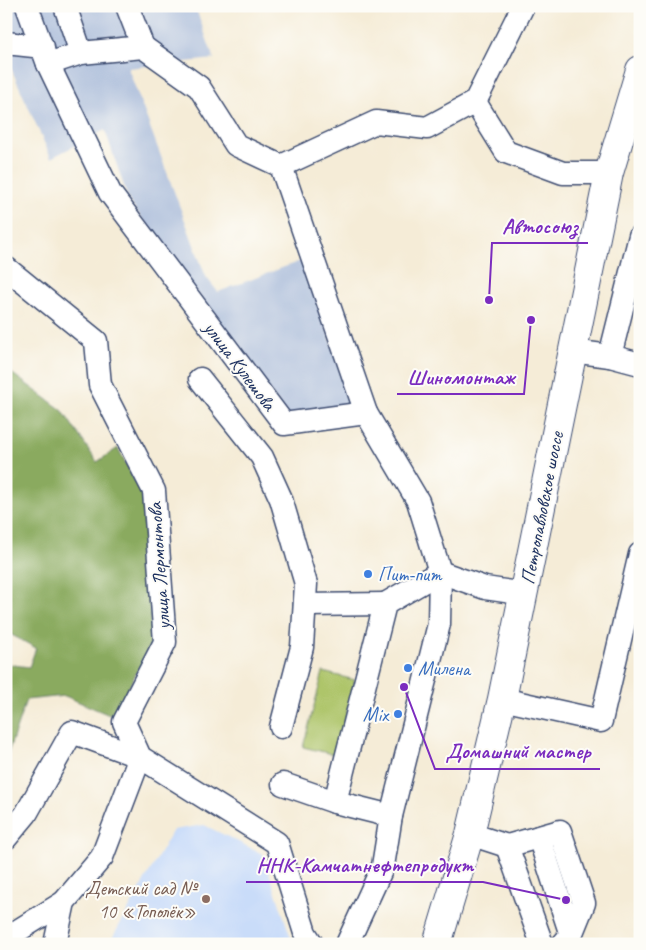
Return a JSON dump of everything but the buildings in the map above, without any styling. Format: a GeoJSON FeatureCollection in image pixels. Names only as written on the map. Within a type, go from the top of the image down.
{"type":"FeatureCollection","features":[{"type":"Feature","properties":{"kind":"main road","name":"Петропавловское шоссе"},"geometry":{"type":"LineString","coordinates":[[437,944],[470,834],[502,699],[525,594],[609,173],[640,70]]}},
{"type":"Feature","properties":{"kind":"street","name":"улица Кулешова"},"geometry":{"type":"LineString","coordinates":[[27,6],[46,56],[110,193],[284,424],[366,413]]}},
{"type":"Feature","properties":{"kind":"street"},"geometry":{"type":"LineString","coordinates":[[65,6],[81,53]]}},
{"type":"Feature","properties":{"kind":"street"},"geometry":{"type":"LineString","coordinates":[[127,6],[143,47],[199,87],[236,145],[281,166],[366,413],[418,501],[440,572],[440,624],[391,816],[383,866],[347,944]]}},
{"type":"Feature","properties":{"kind":"street"},"geometry":{"type":"LineString","coordinates":[[281,166],[376,122],[427,128],[475,102],[523,6]]}},
{"type":"Feature","properties":{"kind":"street"},"geometry":{"type":"LineString","coordinates":[[6,43],[46,56],[143,47]]}},
{"type":"Feature","properties":{"kind":"street"},"geometry":{"type":"LineString","coordinates":[[475,102],[506,152],[563,174],[609,173]]}},
{"type":"Feature","properties":{"kind":"street"},"geometry":{"type":"LineString","coordinates":[[610,356],[640,236]]}},
{"type":"Feature","properties":{"kind":"street","name":"улица Лермонтова"},"geometry":{"type":"LineString","coordinates":[[6,268],[96,341],[100,385],[154,491],[165,642],[124,722],[140,757]]}},
{"type":"Feature","properties":{"kind":"street"},"geometry":{"type":"LineString","coordinates":[[572,351],[610,356],[640,364]]}},
{"type":"Feature","properties":{"kind":"street"},"geometry":{"type":"LineString","coordinates":[[200,379],[262,457],[281,499],[306,584],[302,647],[281,727]]}},
{"type":"Feature","properties":{"kind":"street"},"geometry":{"type":"LineString","coordinates":[[502,699],[601,721],[640,554]]}},
{"type":"Feature","properties":{"kind":"street"},"geometry":{"type":"LineString","coordinates":[[305,605],[385,604],[440,572],[485,588],[525,594]]}},
{"type":"Feature","properties":{"kind":"street"},"geometry":{"type":"LineString","coordinates":[[335,802],[385,604]]}},
{"type":"Feature","properties":{"kind":"street"},"geometry":{"type":"LineString","coordinates":[[6,838],[26,814],[72,732],[140,757],[277,843],[305,933],[312,944]]}},
{"type":"Feature","properties":{"kind":"street"},"geometry":{"type":"LineString","coordinates":[[6,938],[64,902],[102,857],[140,757]]}},
{"type":"Feature","properties":{"kind":"street"},"geometry":{"type":"LineString","coordinates":[[283,784],[335,802],[391,816]]}},
{"type":"Feature","properties":{"kind":"street"},"geometry":{"type":"LineString","coordinates":[[470,834],[506,846],[560,831],[584,903],[567,939]]}},
{"type":"Feature","properties":{"kind":"street"},"geometry":{"type":"LineString","coordinates":[[506,846],[542,944]]}},
{"type":"Feature","properties":{"kind":"street"},"geometry":{"type":"LineString","coordinates":[[55,944],[64,902]]}},
{"type":"Feature","properties":{"kind":"shaded area"},"geometry":{"type":"Polygon","coordinates":[[[6,6],[195,6],[214,59],[128,68],[206,277],[218,292],[303,260],[353,407],[288,416],[129,201],[105,130],[51,158],[6,57],[6,6]]]}},
{"type":"Feature","properties":{"kind":"shaded area","name":"Детский сад № 10 «Тополёк»"},"geometry":{"type":"Polygon","coordinates":[[[204,825],[263,854],[293,944],[109,944],[173,830],[204,825]]]}},
{"type":"Feature","properties":{"kind":"green space"},"geometry":{"type":"Polygon","coordinates":[[[6,369],[62,410],[97,462],[118,448],[142,495],[152,642],[114,717],[65,696],[26,700],[6,759],[6,664],[29,667],[36,648],[6,632],[6,369]]]}},
{"type":"Feature","properties":{"kind":"green space"},"geometry":{"type":"Polygon","coordinates":[[[323,672],[355,680],[336,755],[303,747],[323,672]]]}},
{"type":"Feature","properties":{"kind":"place","name":"Автосоюз"},"geometry":{"type":"Point","coordinates":[489,300]}},
{"type":"Feature","properties":{"kind":"place","name":"Шиномонтаж"},"geometry":{"type":"Point","coordinates":[531,320]}},
{"type":"Feature","properties":{"kind":"place","name":"Пит-пит"},"geometry":{"type":"Point","coordinates":[368,574]}},
{"type":"Feature","properties":{"kind":"place","name":"Милена"},"geometry":{"type":"Point","coordinates":[408,668]}},
{"type":"Feature","properties":{"kind":"place","name":"Домашний мастер"},"geometry":{"type":"Point","coordinates":[404,687]}},
{"type":"Feature","properties":{"kind":"place","name":"Mix"},"geometry":{"type":"Point","coordinates":[398,714]}},
{"type":"Feature","properties":{"kind":"place","name":"Детский сад № 10 «Тополёк»"},"geometry":{"type":"Point","coordinates":[206,899]}},
{"type":"Feature","properties":{"kind":"place","name":"ННК-Камчатнефтепродукт"},"geometry":{"type":"Point","coordinates":[566,900]}}]}
